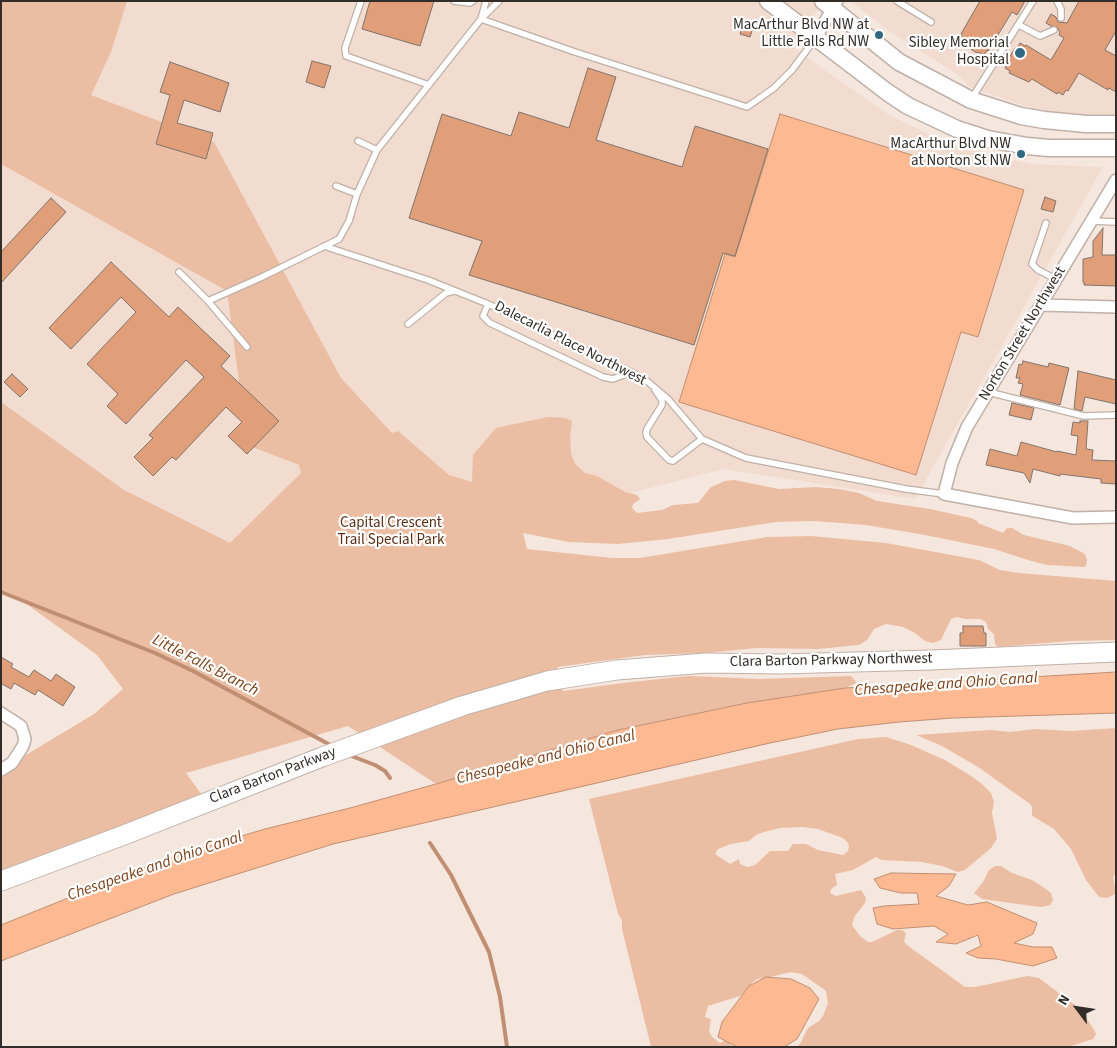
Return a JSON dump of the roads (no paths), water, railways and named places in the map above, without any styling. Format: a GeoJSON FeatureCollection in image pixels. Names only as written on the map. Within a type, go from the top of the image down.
{"type":"FeatureCollection","features":[{"type":"Feature","properties":{"kind":"highway","name":"Clara Barton Parkway Northwest"},"geometry":{"type":"LineString","coordinates":[[547,681],[633,668],[706,663],[780,664],[931,660],[1116,652]]}},
{"type":"Feature","properties":{"kind":"highway","name":"Clara Barton Parkway"},"geometry":{"type":"LineString","coordinates":[[1,881],[322,757],[470,703],[547,681]]}},
{"type":"Feature","properties":{"kind":"main road"},"geometry":{"type":"LineString","coordinates":[[768,1],[887,92],[908,106],[957,129],[988,139],[1027,146],[1049,148],[1116,148]]}},
{"type":"Feature","properties":{"kind":"main road"},"geometry":{"type":"LineString","coordinates":[[831,4],[899,62],[971,100],[1021,116],[1044,120],[1086,124],[1116,124]]}},
{"type":"Feature","properties":{"kind":"street"},"geometry":{"type":"LineString","coordinates":[[816,37],[831,4]]}},
{"type":"Feature","properties":{"kind":"street","name":"Norton Street Northwest"},"geometry":{"type":"LineString","coordinates":[[944,494],[950,468],[967,426],[1116,180]]}},
{"type":"Feature","properties":{"kind":"street"},"geometry":{"type":"LineString","coordinates":[[1041,305],[1116,307]]}},
{"type":"Feature","properties":{"kind":"street"},"geometry":{"type":"LineString","coordinates":[[944,494],[1074,518],[1116,517]]}},
{"type":"Feature","properties":{"kind":"street"},"geometry":{"type":"LineString","coordinates":[[1,713],[21,726],[25,739],[23,746],[12,763],[1,770]]}},
{"type":"Feature","properties":{"kind":"lane"},"geometry":{"type":"LineString","coordinates":[[361,1],[345,48],[346,56],[429,85]]}},
{"type":"Feature","properties":{"kind":"lane"},"geometry":{"type":"LineString","coordinates":[[454,1],[470,3],[473,1]]}},
{"type":"Feature","properties":{"kind":"lane"},"geometry":{"type":"LineString","coordinates":[[481,19],[486,1]]}},
{"type":"Feature","properties":{"kind":"lane"},"geometry":{"type":"LineString","coordinates":[[208,301],[339,239],[349,221],[358,194],[377,150],[481,19],[499,1]]}},
{"type":"Feature","properties":{"kind":"lane"},"geometry":{"type":"LineString","coordinates":[[897,1],[931,22]]}},
{"type":"Feature","properties":{"kind":"lane"},"geometry":{"type":"LineString","coordinates":[[971,100],[1033,1]]}},
{"type":"Feature","properties":{"kind":"lane"},"geometry":{"type":"LineString","coordinates":[[1058,1],[1061,9],[1061,18]]}},
{"type":"Feature","properties":{"kind":"lane"},"geometry":{"type":"LineString","coordinates":[[481,19],[575,52],[747,107],[774,88],[792,70],[816,37]]}},
{"type":"Feature","properties":{"kind":"lane"},"geometry":{"type":"LineString","coordinates":[[1019,25],[1040,36],[1054,30]]}},
{"type":"Feature","properties":{"kind":"lane"},"geometry":{"type":"LineString","coordinates":[[358,140],[377,150]]}},
{"type":"Feature","properties":{"kind":"lane"},"geometry":{"type":"LineString","coordinates":[[336,186],[358,194]]}},
{"type":"Feature","properties":{"kind":"lane"},"geometry":{"type":"LineString","coordinates":[[1091,221],[1116,222]]}},
{"type":"Feature","properties":{"kind":"lane"},"geometry":{"type":"LineString","coordinates":[[1046,223],[1032,264],[1038,270],[1056,279]]}},
{"type":"Feature","properties":{"kind":"lane","name":"Dalecarlia Place Northwest"},"geometry":{"type":"LineString","coordinates":[[324,246],[428,280],[488,304],[631,372],[652,385],[668,399],[702,439],[746,458],[906,489],[944,494]]}},
{"type":"Feature","properties":{"kind":"lane"},"geometry":{"type":"LineString","coordinates":[[179,272],[208,301],[247,347]]}},
{"type":"Feature","properties":{"kind":"lane"},"geometry":{"type":"LineString","coordinates":[[408,324],[446,293],[456,291]]}},
{"type":"Feature","properties":{"kind":"lane"},"geometry":{"type":"LineString","coordinates":[[488,304],[483,316],[490,323],[603,377],[613,379],[631,372]]}},
{"type":"Feature","properties":{"kind":"lane"},"geometry":{"type":"LineString","coordinates":[[652,385],[662,405],[647,429],[647,437],[669,460],[674,461],[702,439]]}},
{"type":"Feature","properties":{"kind":"lane"},"geometry":{"type":"LineString","coordinates":[[988,392],[1084,416],[1116,415]]}},
{"type":"Feature","properties":{"kind":"water"},"geometry":{"type":"Polygon","coordinates":[[[780,114],[1024,190],[978,337],[961,332],[916,475],[679,402],[725,254],[735,257],[780,114]]]}},
{"type":"Feature","properties":{"kind":"water","name":"Chesapeake and Ohio Canal"},"geometry":{"type":"Polygon","coordinates":[[[1116,672],[1116,713],[953,718],[899,722],[838,729],[770,743],[333,844],[174,894],[1,961],[1,925],[135,871],[194,850],[265,829],[436,784],[618,730],[747,703],[845,688],[1116,672]]]}},
{"type":"Feature","properties":{"kind":"water"},"geometry":{"type":"Polygon","coordinates":[[[891,873],[956,874],[949,886],[936,896],[968,905],[987,902],[1037,923],[1033,934],[1014,943],[1033,947],[1052,947],[1057,958],[1033,966],[996,959],[978,958],[966,953],[981,946],[978,935],[956,944],[936,942],[948,934],[934,926],[893,929],[877,924],[873,908],[919,904],[917,893],[901,893],[880,888],[874,879],[891,873]]]}},
{"type":"Feature","properties":{"kind":"water"},"geometry":{"type":"Polygon","coordinates":[[[766,977],[791,979],[810,988],[819,999],[797,1039],[784,1047],[737,1047],[718,1037],[722,1022],[749,986],[766,977]]]}},
{"type":"Feature","properties":{"kind":"waterway","name":"Little Falls Branch"},"geometry":{"type":"LineString","coordinates":[[1,592],[155,653],[193,671],[334,747]]}},
{"type":"Feature","properties":{"kind":"waterway","name":"Little Falls Branch"},"geometry":{"type":"LineString","coordinates":[[349,755],[375,765],[385,771],[390,778]]}},
{"type":"Feature","properties":{"kind":"waterway","name":"Little Falls Branch"},"geometry":{"type":"LineString","coordinates":[[430,843],[451,875],[489,952],[500,997],[507,1047]]}},
{"type":"Feature","properties":{"kind":"place","name":"MacArthur Blvd NW at Little Falls Rd NW"},"geometry":{"type":"Point","coordinates":[879,35]}},
{"type":"Feature","properties":{"kind":"place","name":"Sibley Memorial Hospital"},"geometry":{"type":"Point","coordinates":[1020,53]}},
{"type":"Feature","properties":{"kind":"place","name":"MacArthur Blvd NW at Norton St NW"},"geometry":{"type":"Point","coordinates":[1021,154]}},
{"type":"Feature","properties":{"kind":"park label","name":"Capital Crescent Trail Special Park"},"geometry":{"type":"Point","coordinates":[391,532]}}]}
